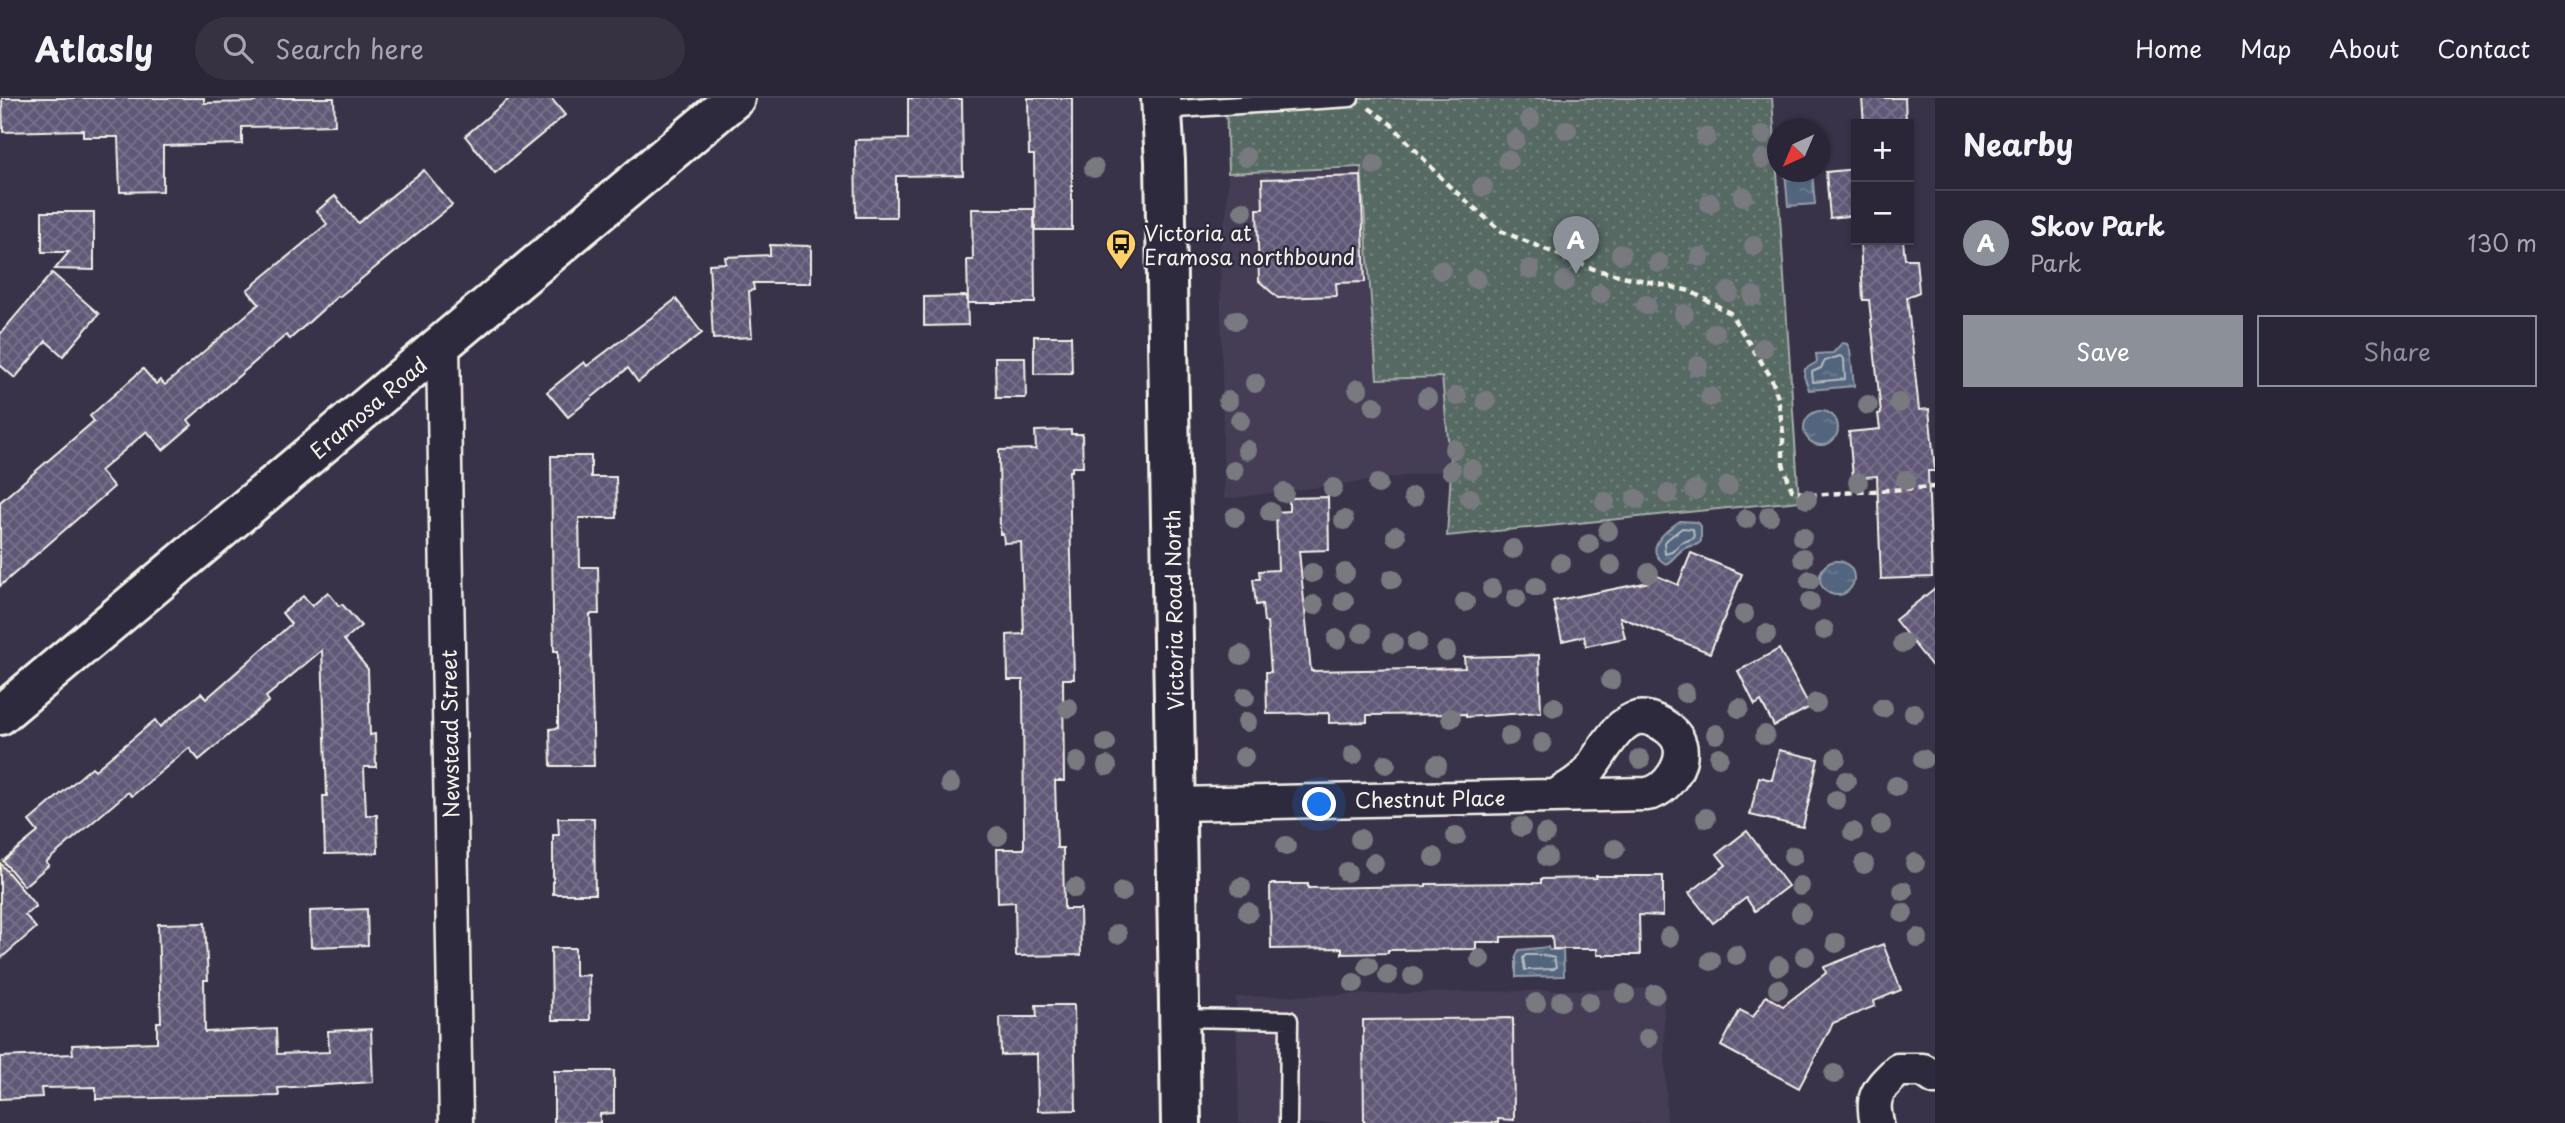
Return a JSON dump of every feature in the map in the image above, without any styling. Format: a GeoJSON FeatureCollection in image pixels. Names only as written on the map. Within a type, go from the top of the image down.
{"type":"FeatureCollection","features":[{"type":"Feature","properties":{"kind":"main road","name":"Eramosa Road"},"geometry":{"type":"LineString","coordinates":[[0,715],[735,98]]}},
{"type":"Feature","properties":{"kind":"main road","name":"Victoria Road North"},"geometry":{"type":"LineString","coordinates":[[1161,104],[1165,161],[1181,1123]]}},
{"type":"Feature","properties":{"kind":"street","name":"Newstead Street"},"geometry":{"type":"LineString","coordinates":[[443,345],[456,1123]]}},
{"type":"Feature","properties":{"kind":"street","name":"Chestnut Place"},"geometry":{"type":"LineString","coordinates":[[1176,804],[1557,795]]}},
{"type":"Feature","properties":{"kind":"street"},"geometry":{"type":"LineString","coordinates":[[1877,1123],[1873,1107],[1879,1089],[1898,1070],[1923,1070],[1935,1078]]}},
{"type":"Feature","properties":{"kind":"lane"},"geometry":{"type":"LineString","coordinates":[[1161,104],[1350,98]]}},
{"type":"Feature","properties":{"kind":"lane"},"geometry":{"type":"LineString","coordinates":[[1180,1018],[1289,1020],[1288,1123]]}},
{"type":"Feature","properties":{"kind":"path"},"geometry":{"type":"LineString","coordinates":[[1350,98],[1377,112],[1391,124],[1449,186],[1500,231],[1596,270],[1690,291],[1730,313],[1771,377],[1778,398],[1783,432],[1783,464],[1792,490],[1809,495],[1935,487]]}},
{"type":"Feature","properties":{"kind":"shaded area"},"geometry":{"type":"Polygon","coordinates":[[[1359,170],[1377,378],[1442,376],[1451,470],[1224,499],[1220,247],[1227,209],[1228,173],[1359,170]]]}},
{"type":"Feature","properties":{"kind":"shaded area"},"geometry":{"type":"Polygon","coordinates":[[[1663,988],[1667,1123],[1239,1123],[1236,997],[1663,988]]]}},
{"type":"Feature","properties":{"kind":"green space"},"geometry":{"type":"Polygon","coordinates":[[[1226,98],[1772,98],[1773,119],[1767,119],[1767,182],[1778,182],[1799,501],[1447,536],[1451,470],[1442,377],[1377,379],[1361,167],[1228,173],[1226,98]]]}},
{"type":"Feature","properties":{"kind":"water"},"geometry":{"type":"Polygon","coordinates":[[[1786,182],[1813,182],[1815,204],[1788,206],[1786,182]]]}},
{"type":"Feature","properties":{"kind":"water"},"geometry":{"type":"Polygon","coordinates":[[[1842,343],[1847,344],[1850,350],[1854,386],[1809,390],[1804,376],[1805,369],[1817,362],[1816,354],[1833,353],[1842,343]]]}},
{"type":"Feature","properties":{"kind":"water"},"geometry":{"type":"Polygon","coordinates":[[[1821,411],[1833,416],[1838,428],[1833,440],[1821,445],[1809,440],[1804,428],[1809,416],[1821,411]]]}},
{"type":"Feature","properties":{"kind":"water"},"geometry":{"type":"Polygon","coordinates":[[[1680,521],[1696,522],[1701,526],[1701,541],[1682,550],[1666,564],[1659,559],[1656,547],[1663,535],[1680,521]]]}},
{"type":"Feature","properties":{"kind":"water"},"geometry":{"type":"Polygon","coordinates":[[[1837,561],[1849,566],[1854,578],[1849,590],[1837,595],[1825,590],[1820,578],[1825,566],[1837,561]]]}},
{"type":"Feature","properties":{"kind":"water"},"geometry":{"type":"Polygon","coordinates":[[[1548,947],[1549,950],[1563,950],[1564,976],[1516,977],[1516,956],[1519,950],[1548,947]]]}},
{"type":"Feature","properties":{"kind":"building"},"geometry":{"type":"Polygon","coordinates":[[[2,98],[204,98],[204,103],[255,102],[255,98],[334,98],[335,125],[242,127],[242,144],[163,146],[163,191],[120,192],[118,137],[83,137],[83,130],[3,132],[2,98]]]}},
{"type":"Feature","properties":{"kind":"building"},"geometry":{"type":"Polygon","coordinates":[[[510,98],[551,98],[565,115],[495,173],[465,136],[510,98]]]}},
{"type":"Feature","properties":{"kind":"building"},"geometry":{"type":"Polygon","coordinates":[[[908,98],[962,99],[963,175],[896,176],[896,217],[856,217],[855,140],[908,139],[908,98]]]}},
{"type":"Feature","properties":{"kind":"building"},"geometry":{"type":"Polygon","coordinates":[[[1028,98],[1072,98],[1072,230],[1035,230],[1034,155],[1029,155],[1028,98]]]}},
{"type":"Feature","properties":{"kind":"building"},"geometry":{"type":"Polygon","coordinates":[[[1862,98],[1905,98],[1906,119],[1864,119],[1862,98]]]}},
{"type":"Feature","properties":{"kind":"building"},"geometry":{"type":"Polygon","coordinates":[[[424,170],[452,205],[338,296],[290,339],[286,335],[188,420],[192,425],[163,450],[147,431],[100,471],[114,487],[0,586],[0,502],[94,421],[90,416],[143,369],[156,384],[160,380],[165,385],[259,304],[247,290],[327,224],[317,211],[335,196],[358,223],[424,170]]]}},
{"type":"Feature","properties":{"kind":"building"},"geometry":{"type":"Polygon","coordinates":[[[1851,170],[1851,216],[1830,218],[1827,182],[1830,182],[1830,172],[1851,170]]]}},
{"type":"Feature","properties":{"kind":"building"},"geometry":{"type":"Polygon","coordinates":[[[1361,176],[1365,282],[1336,283],[1337,296],[1278,298],[1259,281],[1257,209],[1263,209],[1262,179],[1361,176]]]}},
{"type":"Feature","properties":{"kind":"building"},"geometry":{"type":"Polygon","coordinates":[[[972,209],[1034,209],[1035,303],[968,303],[967,260],[973,260],[972,209]]]}},
{"type":"Feature","properties":{"kind":"building"},"geometry":{"type":"Polygon","coordinates":[[[42,212],[94,212],[94,270],[55,269],[69,252],[42,252],[42,212]]]}},
{"type":"Feature","properties":{"kind":"building"},"geometry":{"type":"Polygon","coordinates":[[[770,245],[811,246],[811,283],[753,283],[754,290],[749,291],[752,337],[713,339],[709,264],[726,263],[725,257],[770,255],[770,245]]]}},
{"type":"Feature","properties":{"kind":"building"},"geometry":{"type":"Polygon","coordinates":[[[1860,245],[1904,245],[1905,259],[1916,259],[1919,292],[1907,297],[1919,410],[1929,409],[1935,471],[1928,471],[1932,577],[1881,579],[1877,476],[1853,478],[1849,432],[1880,429],[1878,414],[1881,413],[1869,300],[1863,300],[1860,245]]]}},
{"type":"Feature","properties":{"kind":"building"},"geometry":{"type":"Polygon","coordinates":[[[52,273],[99,314],[63,356],[46,341],[15,378],[0,365],[0,334],[52,273]]]}},
{"type":"Feature","properties":{"kind":"building"},"geometry":{"type":"Polygon","coordinates":[[[967,296],[968,325],[924,326],[924,297],[967,296]]]}},
{"type":"Feature","properties":{"kind":"building"},"geometry":{"type":"Polygon","coordinates":[[[676,299],[702,333],[638,382],[628,368],[568,417],[547,392],[584,362],[587,366],[676,299]]]}},
{"type":"Feature","properties":{"kind":"building"},"geometry":{"type":"Polygon","coordinates":[[[1034,336],[1071,336],[1072,373],[1034,374],[1034,336]]]}},
{"type":"Feature","properties":{"kind":"building"},"geometry":{"type":"Polygon","coordinates":[[[995,357],[1025,357],[1026,398],[996,398],[995,357]]]}},
{"type":"Feature","properties":{"kind":"building"},"geometry":{"type":"Polygon","coordinates":[[[1071,430],[1071,434],[1082,434],[1083,467],[1072,467],[1072,471],[1069,471],[1074,679],[1063,679],[1064,781],[1055,781],[1057,848],[1063,848],[1064,909],[1080,909],[1081,955],[1016,956],[1015,902],[998,903],[997,849],[1024,849],[1023,680],[1008,680],[1007,635],[1024,634],[1021,542],[1004,543],[1003,534],[1000,534],[999,450],[1036,449],[1035,431],[1071,430]]]}},
{"type":"Feature","properties":{"kind":"building"},"geometry":{"type":"Polygon","coordinates":[[[551,456],[591,456],[591,477],[616,477],[617,518],[579,518],[580,567],[598,567],[599,614],[590,614],[594,766],[551,766],[550,729],[558,728],[558,651],[554,651],[551,456]]]}},
{"type":"Feature","properties":{"kind":"building"},"geometry":{"type":"Polygon","coordinates":[[[1328,497],[1329,550],[1299,551],[1311,671],[1465,668],[1464,657],[1539,655],[1541,712],[1466,717],[1466,714],[1367,715],[1367,722],[1329,723],[1329,713],[1267,714],[1266,672],[1271,672],[1267,622],[1264,622],[1262,604],[1256,605],[1253,579],[1260,579],[1259,571],[1278,570],[1276,512],[1289,511],[1289,498],[1328,497]]]}},
{"type":"Feature","properties":{"kind":"building"},"geometry":{"type":"Polygon","coordinates":[[[1691,553],[1742,574],[1710,653],[1620,617],[1625,638],[1586,646],[1584,636],[1562,641],[1553,601],[1649,582],[1653,574],[1678,585],[1691,553]]]}},
{"type":"Feature","properties":{"kind":"building"},"geometry":{"type":"Polygon","coordinates":[[[1935,588],[1935,670],[1895,620],[1935,588]]]}},
{"type":"Feature","properties":{"kind":"building"},"geometry":{"type":"Polygon","coordinates":[[[328,592],[361,626],[344,640],[368,669],[370,735],[375,734],[376,767],[364,767],[366,815],[377,815],[378,853],[325,854],[323,796],[327,796],[322,650],[266,697],[269,701],[199,760],[189,748],[132,796],[128,792],[46,862],[49,865],[24,886],[3,861],[38,832],[29,821],[92,767],[95,770],[155,720],[160,727],[201,693],[206,699],[291,624],[282,613],[303,596],[312,606],[328,592]]]}},
{"type":"Feature","properties":{"kind":"building"},"geometry":{"type":"Polygon","coordinates":[[[1779,649],[1810,707],[1774,726],[1761,701],[1755,705],[1738,671],[1779,649]]]}},
{"type":"Feature","properties":{"kind":"building"},"geometry":{"type":"Polygon","coordinates":[[[1779,750],[1818,759],[1803,827],[1750,815],[1759,777],[1772,780],[1779,750]]]}},
{"type":"Feature","properties":{"kind":"building"},"geometry":{"type":"Polygon","coordinates":[[[558,818],[594,818],[595,894],[553,894],[553,835],[559,835],[558,818]]]}},
{"type":"Feature","properties":{"kind":"building"},"geometry":{"type":"Polygon","coordinates":[[[1747,831],[1788,886],[1755,911],[1746,898],[1713,923],[1689,893],[1726,865],[1717,854],[1747,831]]]}},
{"type":"Feature","properties":{"kind":"building"},"geometry":{"type":"Polygon","coordinates":[[[0,863],[36,906],[25,915],[36,928],[0,959],[0,863]]]}},
{"type":"Feature","properties":{"kind":"building"},"geometry":{"type":"Polygon","coordinates":[[[1663,876],[1663,916],[1639,915],[1640,955],[1597,955],[1597,949],[1553,949],[1552,936],[1501,937],[1501,942],[1476,942],[1476,949],[1388,950],[1388,953],[1342,954],[1342,948],[1271,949],[1270,884],[1308,884],[1308,888],[1426,886],[1541,883],[1541,879],[1663,876]]]}},
{"type":"Feature","properties":{"kind":"building"},"geometry":{"type":"Polygon","coordinates":[[[367,909],[368,945],[311,947],[310,911],[367,909]]]}},
{"type":"Feature","properties":{"kind":"building"},"geometry":{"type":"Polygon","coordinates":[[[205,923],[208,980],[204,980],[205,1032],[276,1029],[277,1054],[329,1052],[328,1031],[371,1029],[373,1082],[278,1088],[279,1096],[96,1099],[96,1087],[41,1088],[42,1097],[0,1099],[0,1057],[73,1054],[72,1045],[157,1042],[157,1022],[161,1022],[158,924],[205,923]]]}},
{"type":"Feature","properties":{"kind":"building"},"geometry":{"type":"Polygon","coordinates":[[[1883,944],[1901,990],[1874,1001],[1875,1006],[1833,1023],[1799,1088],[1721,1046],[1740,1010],[1753,1017],[1766,996],[1783,1006],[1826,973],[1824,967],[1883,944]]]}},
{"type":"Feature","properties":{"kind":"building"},"geometry":{"type":"Polygon","coordinates":[[[551,948],[575,948],[575,976],[589,975],[590,1020],[552,1020],[551,948]]]}},
{"type":"Feature","properties":{"kind":"building"},"geometry":{"type":"Polygon","coordinates":[[[1036,1005],[1074,1005],[1076,1110],[1038,1111],[1037,1054],[1001,1055],[1000,1017],[1037,1017],[1036,1005]]]}},
{"type":"Feature","properties":{"kind":"building"},"geometry":{"type":"Polygon","coordinates":[[[1513,1018],[1514,1120],[1498,1119],[1498,1123],[1364,1123],[1363,1020],[1513,1018]]]}},
{"type":"Feature","properties":{"kind":"building"},"geometry":{"type":"Polygon","coordinates":[[[554,1071],[614,1071],[614,1113],[600,1114],[600,1123],[554,1123],[554,1071]]]}},
{"type":"Feature","properties":{"kind":"place","name":"Victoria at Eramosa northbound"},"geometry":{"type":"Point","coordinates":[1121,271]}},
{"type":"Feature","properties":{"kind":"place","name":"Skov Park"},"geometry":{"type":"Point","coordinates":[1576,274]}}]}
